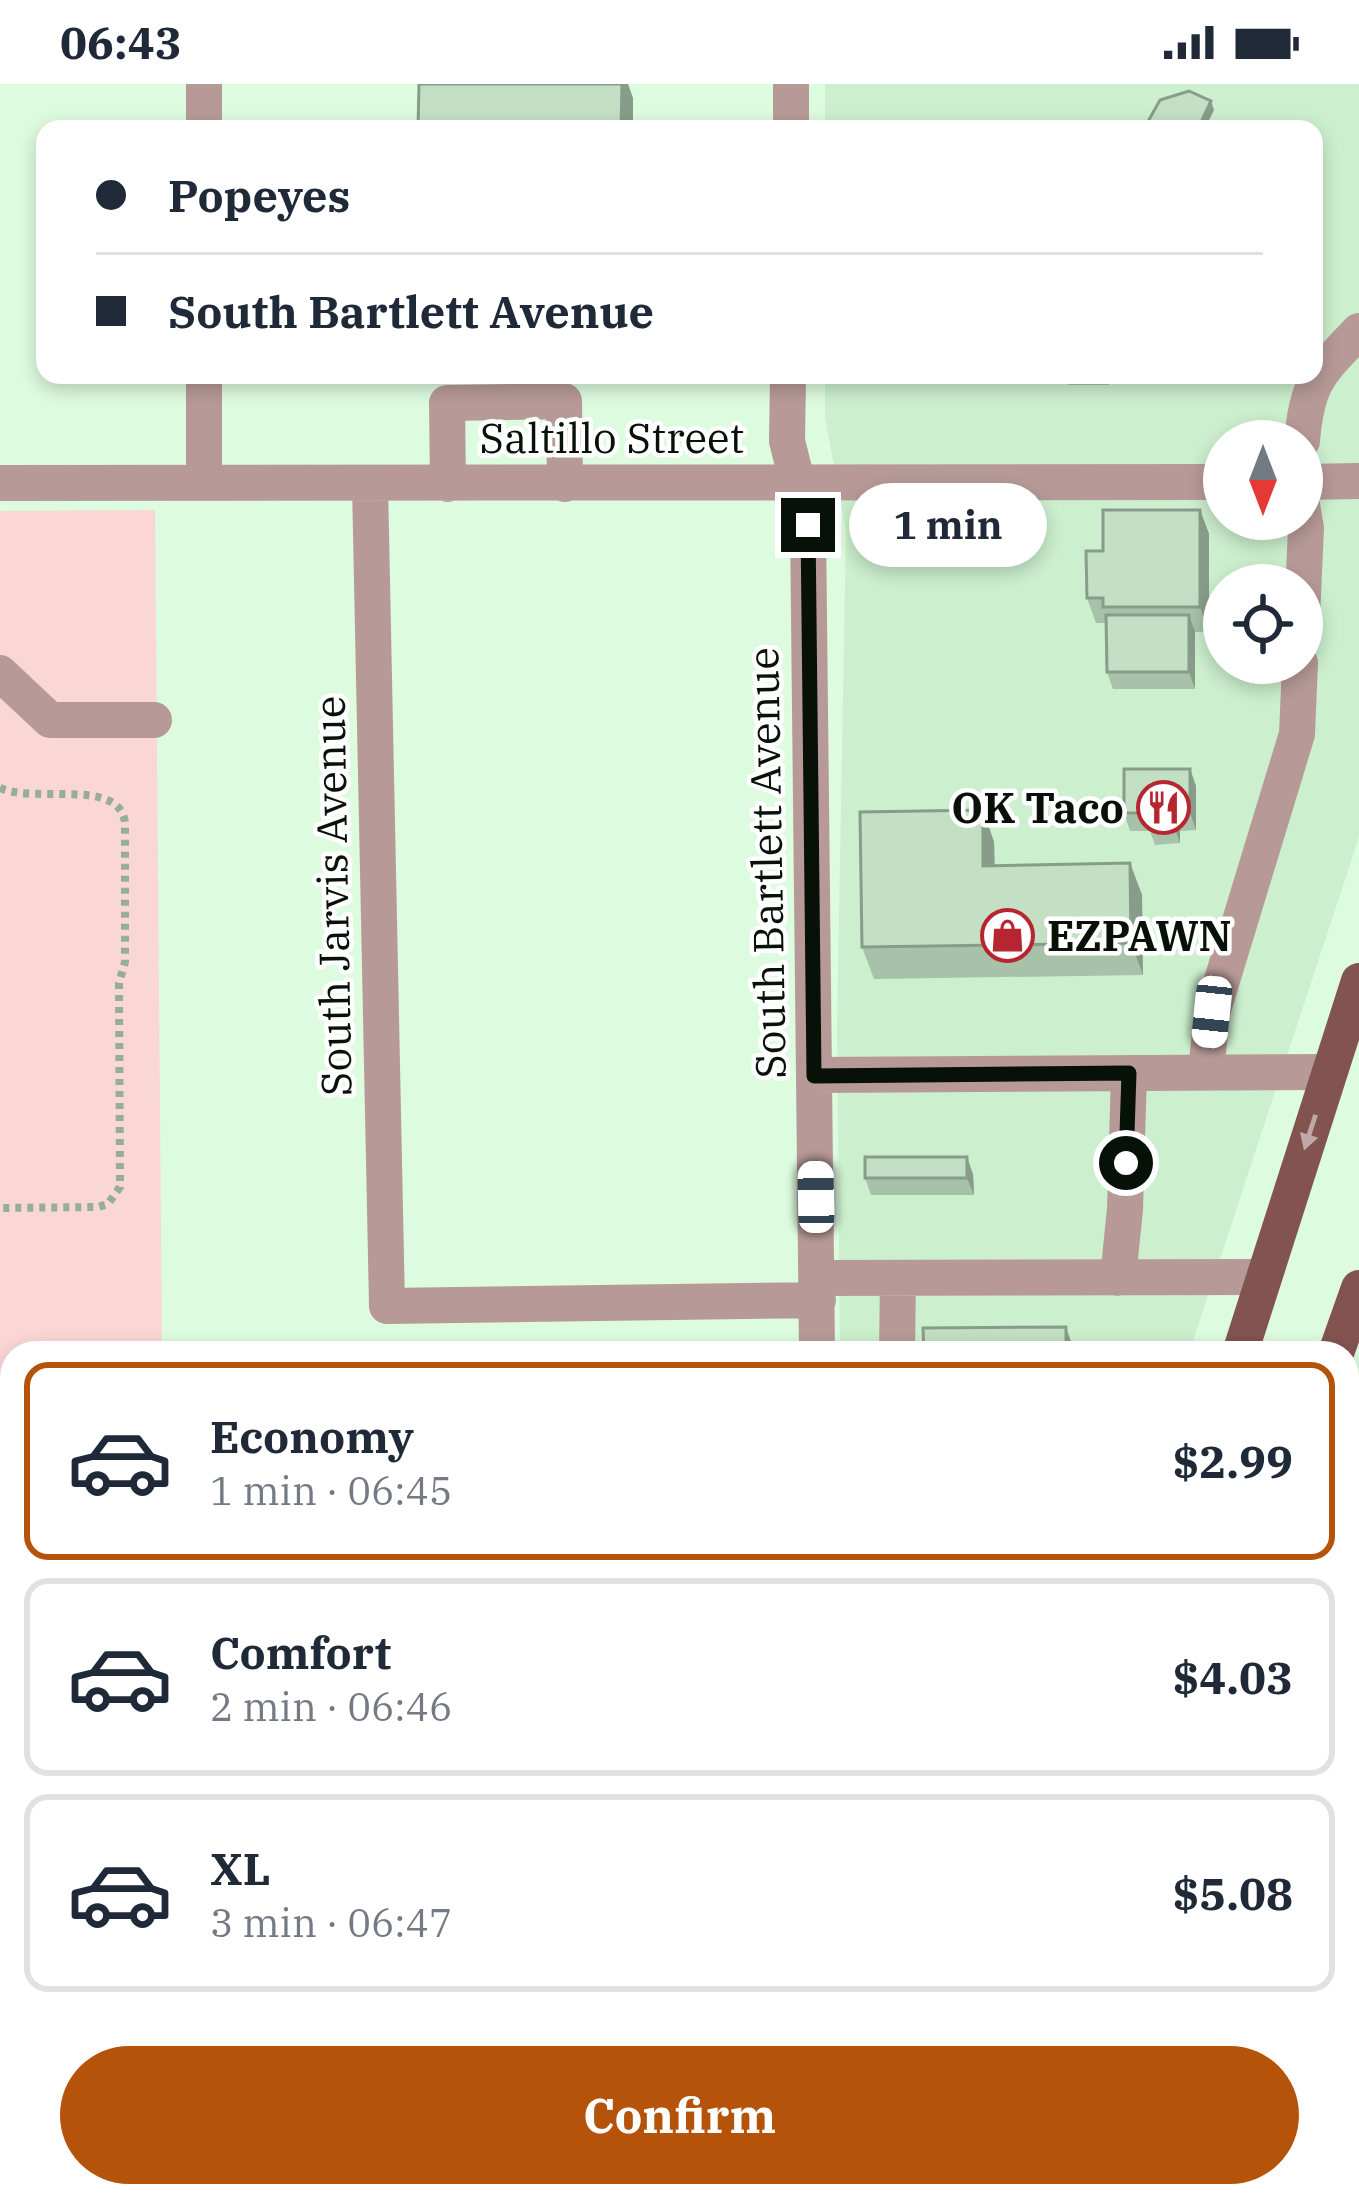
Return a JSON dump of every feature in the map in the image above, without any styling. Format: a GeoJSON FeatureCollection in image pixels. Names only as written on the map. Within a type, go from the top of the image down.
{"type":"FeatureCollection","features":[{"type":"Feature","properties":{"kind":"main road"},"geometry":{"type":"LineString","coordinates":[[1244,1341],[1359,981]]}},
{"type":"Feature","properties":{"kind":"main road"},"geometry":{"type":"LineString","coordinates":[[1346,1341],[1359,1288]]}},
{"type":"Feature","properties":{"kind":"street"},"geometry":{"type":"LineString","coordinates":[[204,84],[204,120]]}},
{"type":"Feature","properties":{"kind":"street"},"geometry":{"type":"LineString","coordinates":[[790,120],[791,84]]}},
{"type":"Feature","properties":{"kind":"street"},"geometry":{"type":"LineString","coordinates":[[1323,369],[1359,331]]}},
{"type":"Feature","properties":{"kind":"street"},"geometry":{"type":"LineString","coordinates":[[204,384],[205,483]]}},
{"type":"Feature","properties":{"kind":"street","name":"South Bartlett Avenue"},"geometry":{"type":"LineString","coordinates":[[788,384],[788,441],[808,525],[818,1341]]}},
{"type":"Feature","properties":{"kind":"street"},"geometry":{"type":"LineString","coordinates":[[1304,420],[1313,384]]}},
{"type":"Feature","properties":{"kind":"street"},"geometry":{"type":"LineString","coordinates":[[448,484],[447,403],[564,401],[565,484]]}},
{"type":"Feature","properties":{"kind":"street"},"geometry":{"type":"LineString","coordinates":[[1323,482],[1359,481]]}},
{"type":"Feature","properties":{"kind":"street","name":"Saltillo Street"},"geometry":{"type":"LineString","coordinates":[[0,483],[1203,482]]}},
{"type":"Feature","properties":{"kind":"street","name":"South Jarvis Avenue"},"geometry":{"type":"LineString","coordinates":[[370,484],[387,1306],[817,1289]]}},
{"type":"Feature","properties":{"kind":"street"},"geometry":{"type":"LineString","coordinates":[[0,673],[50,720],[154,720]]}},
{"type":"Feature","properties":{"kind":"street"},"geometry":{"type":"LineString","coordinates":[[1206,1072],[1212,1012],[1297,734],[1299,684]]}},
{"type":"Feature","properties":{"kind":"street"},"geometry":{"type":"LineString","coordinates":[[814,1076],[1330,1072]]}},
{"type":"Feature","properties":{"kind":"street"},"geometry":{"type":"LineString","coordinates":[[1118,1278],[1129,1073]]}},
{"type":"Feature","properties":{"kind":"street"},"geometry":{"type":"LineString","coordinates":[[817,1289],[898,1278],[1264,1277]]}},
{"type":"Feature","properties":{"kind":"street"},"geometry":{"type":"LineString","coordinates":[[897,1341],[898,1278]]}},
{"type":"Feature","properties":{"kind":"path"},"geometry":{"type":"LineString","coordinates":[[0,788],[26,796],[107,797],[120,806],[125,824],[125,962],[119,983],[121,1177],[116,1197],[98,1207],[0,1208]]}},
{"type":"Feature","properties":{"kind":"shaded area"},"geometry":{"type":"Polygon","coordinates":[[[825,84],[1359,84],[1359,837],[1193,1341],[840,1341],[837,1029],[846,532],[825,417],[825,384],[1323,384],[1323,120],[825,120],[825,84]]]}},
{"type":"Feature","properties":{"kind":"shaded area"},"geometry":{"type":"Polygon","coordinates":[[[155,510],[162,1341],[0,1341],[0,511],[155,510]]]}},
{"type":"Feature","properties":{"kind":"building"},"geometry":{"type":"Polygon","coordinates":[[[419,84],[622,84],[621,120],[418,120],[419,84]]]}},
{"type":"Feature","properties":{"kind":"building"},"geometry":{"type":"Polygon","coordinates":[[[1189,91],[1211,101],[1202,120],[1149,120],[1160,100],[1189,91]]]}},
{"type":"Feature","properties":{"kind":"building"},"geometry":{"type":"Polygon","coordinates":[[[1103,510],[1200,510],[1200,607],[1103,607],[1103,598],[1087,598],[1086,551],[1103,551],[1103,510]]]}},
{"type":"Feature","properties":{"kind":"building"},"geometry":{"type":"Polygon","coordinates":[[[1106,615],[1189,615],[1189,672],[1107,672],[1106,615]]]}},
{"type":"Feature","properties":{"kind":"building"},"geometry":{"type":"Polygon","coordinates":[[[1124,769],[1190,769],[1190,813],[1174,813],[1174,826],[1149,828],[1149,813],[1124,813],[1124,769]]]}},
{"type":"Feature","properties":{"kind":"building","name":"EZPAWN"},"geometry":{"type":"Polygon","coordinates":[[[983,810],[983,866],[1130,863],[1131,943],[862,947],[860,812],[983,810]]]}},
{"type":"Feature","properties":{"kind":"building"},"geometry":{"type":"Polygon","coordinates":[[[865,1157],[967,1157],[967,1178],[865,1178],[865,1157]]]}},
{"type":"Feature","properties":{"kind":"building"},"geometry":{"type":"Polygon","coordinates":[[[1066,1327],[1066,1341],[924,1341],[923,1328],[1066,1327]]]}},
{"type":"Feature","properties":{"kind":"place","name":"OK Taco"},"geometry":{"type":"Point","coordinates":[1163,808]}},
{"type":"Feature","properties":{"kind":"place","name":"EZPAWN"},"geometry":{"type":"Point","coordinates":[1008,936]}},
{"type":"Feature","properties":{"kind":"route"},"geometry":{"type":"LineString","coordinates":[[808,525],[814,1076],[1129,1073],[1126,1163]]}}]}
